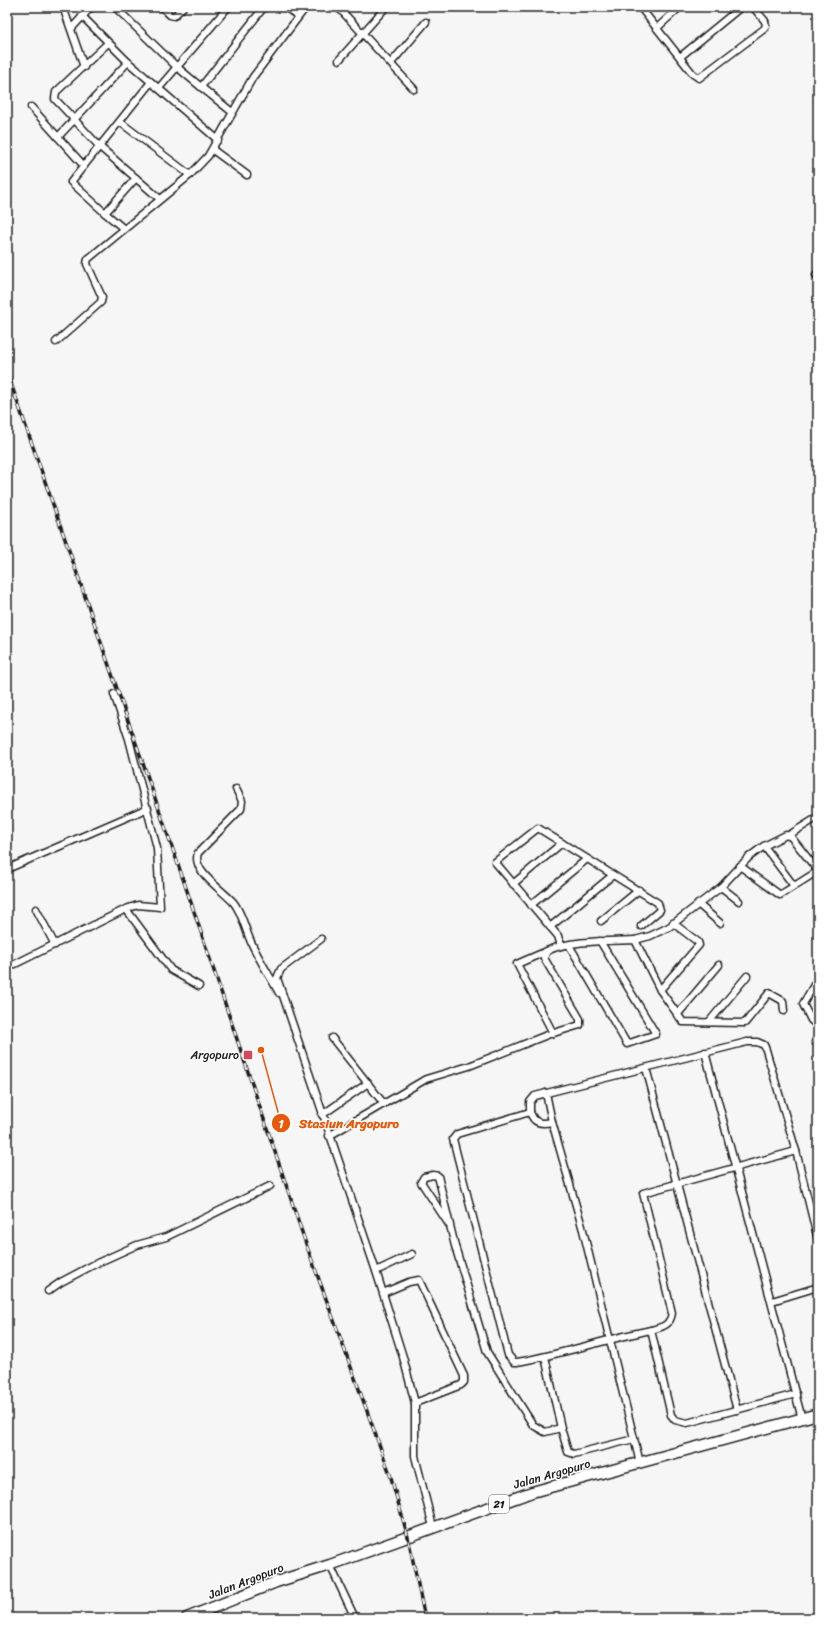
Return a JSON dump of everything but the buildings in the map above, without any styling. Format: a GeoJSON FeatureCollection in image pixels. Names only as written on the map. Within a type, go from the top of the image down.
{"type":"FeatureCollection","features":[{"type":"Feature","properties":{"kind":"highway","name":"Jalan Argopuro"},"geometry":{"type":"LineString","coordinates":[[187,1618],[276,1582],[330,1565],[532,1492],[818,1414]]}},
{"type":"Feature","properties":{"kind":"street"},"geometry":{"type":"LineString","coordinates":[[63,7],[72,28],[84,67]]}},
{"type":"Feature","properties":{"kind":"street"},"geometry":{"type":"LineString","coordinates":[[72,28],[91,7]]}},
{"type":"Feature","properties":{"kind":"street"},"geometry":{"type":"LineString","coordinates":[[115,7],[177,67],[232,112]]}},
{"type":"Feature","properties":{"kind":"street"},"geometry":{"type":"LineString","coordinates":[[162,7],[170,15],[174,16],[183,7]]}},
{"type":"Feature","properties":{"kind":"street"},"geometry":{"type":"LineString","coordinates":[[159,88],[228,7]]}},
{"type":"Feature","properties":{"kind":"street"},"geometry":{"type":"LineString","coordinates":[[201,87],[264,7]]}},
{"type":"Feature","properties":{"kind":"street"},"geometry":{"type":"LineString","coordinates":[[285,7],[298,16]]}},
{"type":"Feature","properties":{"kind":"street"},"geometry":{"type":"LineString","coordinates":[[56,342],[101,302],[102,298],[87,261],[190,175],[213,150],[232,112],[253,77],[306,7]]}},
{"type":"Feature","properties":{"kind":"street"},"geometry":{"type":"LineString","coordinates":[[338,7],[414,89]]}},
{"type":"Feature","properties":{"kind":"street"},"geometry":{"type":"LineString","coordinates":[[339,60],[386,7]]}},
{"type":"Feature","properties":{"kind":"street"},"geometry":{"type":"LineString","coordinates":[[640,7],[696,77],[702,77],[764,29],[766,26],[765,21],[753,7]]}},
{"type":"Feature","properties":{"kind":"street"},"geometry":{"type":"LineString","coordinates":[[657,28],[680,7]]}},
{"type":"Feature","properties":{"kind":"street"},"geometry":{"type":"LineString","coordinates":[[680,57],[741,7]]}},
{"type":"Feature","properties":{"kind":"street"},"geometry":{"type":"LineString","coordinates":[[82,16],[128,62],[218,140]]}},
{"type":"Feature","properties":{"kind":"street"},"geometry":{"type":"LineString","coordinates":[[391,63],[426,22]]}},
{"type":"Feature","properties":{"kind":"street"},"geometry":{"type":"LineString","coordinates":[[108,43],[56,92],[54,96],[55,99],[100,147],[160,199]]}},
{"type":"Feature","properties":{"kind":"street"},"geometry":{"type":"LineString","coordinates":[[58,137],[75,121],[128,62]]}},
{"type":"Feature","properties":{"kind":"street"},"geometry":{"type":"LineString","coordinates":[[124,229],[72,184],[72,181],[151,82]]}},
{"type":"Feature","properties":{"kind":"street"},"geometry":{"type":"LineString","coordinates":[[31,107],[84,166]]}},
{"type":"Feature","properties":{"kind":"street"},"geometry":{"type":"LineString","coordinates":[[120,122],[190,175]]}},
{"type":"Feature","properties":{"kind":"street"},"geometry":{"type":"LineString","coordinates":[[213,150],[247,175]]}},
{"type":"Feature","properties":{"kind":"street"},"geometry":{"type":"LineString","coordinates":[[105,213],[136,178]]}},
{"type":"Feature","properties":{"kind":"street"},"geometry":{"type":"LineString","coordinates":[[7,968],[126,909],[138,905],[160,907],[157,848],[148,808],[129,739],[114,694]]}},
{"type":"Feature","properties":{"kind":"street"},"geometry":{"type":"LineString","coordinates":[[236,789],[242,801],[241,809],[198,853],[197,860],[203,873],[234,903],[238,909],[255,950],[286,1005]]}},
{"type":"Feature","properties":{"kind":"street"},"geometry":{"type":"LineString","coordinates":[[7,869],[148,808]]}},
{"type":"Feature","properties":{"kind":"street"},"geometry":{"type":"LineString","coordinates":[[553,1033],[517,964],[561,946],[600,941],[635,940],[664,930],[721,887],[740,866],[764,846],[786,835],[789,835],[818,817]]}},
{"type":"Feature","properties":{"kind":"street"},"geometry":{"type":"LineString","coordinates":[[561,946],[558,936],[496,864],[496,859],[538,828],[658,903],[660,910],[641,926]]}},
{"type":"Feature","properties":{"kind":"street"},"geometry":{"type":"LineString","coordinates":[[740,866],[780,895],[818,871],[789,835]]}},
{"type":"Feature","properties":{"kind":"street"},"geometry":{"type":"LineString","coordinates":[[513,884],[562,843]]}},
{"type":"Feature","properties":{"kind":"street"},"geometry":{"type":"LineString","coordinates":[[764,846],[794,886]]}},
{"type":"Feature","properties":{"kind":"street"},"geometry":{"type":"LineString","coordinates":[[531,905],[587,859]]}},
{"type":"Feature","properties":{"kind":"street"},"geometry":{"type":"LineString","coordinates":[[550,927],[613,875]]}},
{"type":"Feature","properties":{"kind":"street"},"geometry":{"type":"LineString","coordinates":[[721,887],[739,901]]}},
{"type":"Feature","properties":{"kind":"street"},"geometry":{"type":"LineString","coordinates":[[601,921],[639,890]]}},
{"type":"Feature","properties":{"kind":"street"},"geometry":{"type":"LineString","coordinates":[[698,904],[720,923]]}},
{"type":"Feature","properties":{"kind":"street"},"geometry":{"type":"LineString","coordinates":[[36,909],[55,945]]}},
{"type":"Feature","properties":{"kind":"street"},"geometry":{"type":"LineString","coordinates":[[126,909],[171,970],[199,986]]}},
{"type":"Feature","properties":{"kind":"street"},"geometry":{"type":"LineString","coordinates":[[660,990],[699,945],[698,942],[673,923]]}},
{"type":"Feature","properties":{"kind":"street"},"geometry":{"type":"LineString","coordinates":[[321,939],[279,972],[277,978],[329,1136],[376,1271],[415,1403],[414,1450],[433,1527]]}},
{"type":"Feature","properties":{"kind":"street"},"geometry":{"type":"LineString","coordinates":[[635,940],[660,990],[683,1022],[744,1023],[769,993],[782,1001],[784,1011]]}},
{"type":"Feature","properties":{"kind":"street"},"geometry":{"type":"LineString","coordinates":[[570,945],[627,1044],[656,1034],[600,941]]}},
{"type":"Feature","properties":{"kind":"street"},"geometry":{"type":"LineString","coordinates":[[329,1136],[426,1079],[469,1066],[553,1033],[580,1025],[581,1022],[544,958],[546,951]]}},
{"type":"Feature","properties":{"kind":"street"},"geometry":{"type":"LineString","coordinates":[[677,1015],[719,965]]}},
{"type":"Feature","properties":{"kind":"street"},"geometry":{"type":"LineString","coordinates":[[709,1022],[747,976]]}},
{"type":"Feature","properties":{"kind":"street"},"geometry":{"type":"LineString","coordinates":[[818,978],[803,1004],[811,1020],[818,1026]]}},
{"type":"Feature","properties":{"kind":"street"},"geometry":{"type":"LineString","coordinates":[[332,1038],[384,1104]]}},
{"type":"Feature","properties":{"kind":"street"},"geometry":{"type":"LineString","coordinates":[[552,1122],[538,1123],[534,1120],[530,1112],[532,1099],[535,1096],[747,1042],[757,1042],[764,1045],[796,1151],[818,1240]]}},
{"type":"Feature","properties":{"kind":"street"},"geometry":{"type":"LineString","coordinates":[[705,1052],[802,1419]]}},
{"type":"Feature","properties":{"kind":"street"},"geometry":{"type":"LineString","coordinates":[[646,1068],[737,1410]]}},
{"type":"Feature","properties":{"kind":"street"},"geometry":{"type":"LineString","coordinates":[[322,1115],[368,1083]]}},
{"type":"Feature","properties":{"kind":"street"},"geometry":{"type":"LineString","coordinates":[[546,1093],[552,1122],[583,1230],[640,1463]]}},
{"type":"Feature","properties":{"kind":"street"},"geometry":{"type":"LineString","coordinates":[[530,1112],[457,1134],[453,1139],[508,1355],[514,1362],[545,1357],[609,1338],[651,1330],[668,1325],[671,1320],[672,1313],[643,1193],[796,1151]]}},
{"type":"Feature","properties":{"kind":"street"},"geometry":{"type":"LineString","coordinates":[[450,1226],[421,1182],[424,1177],[433,1175],[438,1176],[450,1226],[487,1352],[533,1425],[545,1432],[561,1428]]}},
{"type":"Feature","properties":{"kind":"street"},"geometry":{"type":"LineString","coordinates":[[48,1291],[61,1282],[95,1264],[137,1245],[166,1237],[270,1186]]}},
{"type":"Feature","properties":{"kind":"street"},"geometry":{"type":"LineString","coordinates":[[376,1271],[412,1254]]}},
{"type":"Feature","properties":{"kind":"street"},"geometry":{"type":"LineString","coordinates":[[383,1294],[418,1280],[464,1376],[464,1382],[461,1385],[415,1403]]}},
{"type":"Feature","properties":{"kind":"street"},"geometry":{"type":"LineString","coordinates":[[772,1301],[818,1287]]}},
{"type":"Feature","properties":{"kind":"street"},"geometry":{"type":"LineString","coordinates":[[651,1330],[671,1415],[675,1420],[687,1423],[796,1394]]}},
{"type":"Feature","properties":{"kind":"street"},"geometry":{"type":"LineString","coordinates":[[545,1357],[561,1428],[567,1449],[571,1454],[634,1438]]}},
{"type":"Feature","properties":{"kind":"street"},"geometry":{"type":"LineString","coordinates":[[330,1565],[354,1618]]}},
{"type":"Feature","properties":{"kind":"railway"},"geometry":{"type":"LineString","coordinates":[[7,372],[180,870],[306,1244],[390,1474],[408,1537],[425,1618]]}},
{"type":"Feature","properties":{"kind":"place","name":"Stasiun Argopuro"},"geometry":{"type":"Point","coordinates":[261,1050]}},
{"type":"Feature","properties":{"kind":"place","name":"Argopuro"},"geometry":{"type":"Point","coordinates":[248,1055]}}]}
